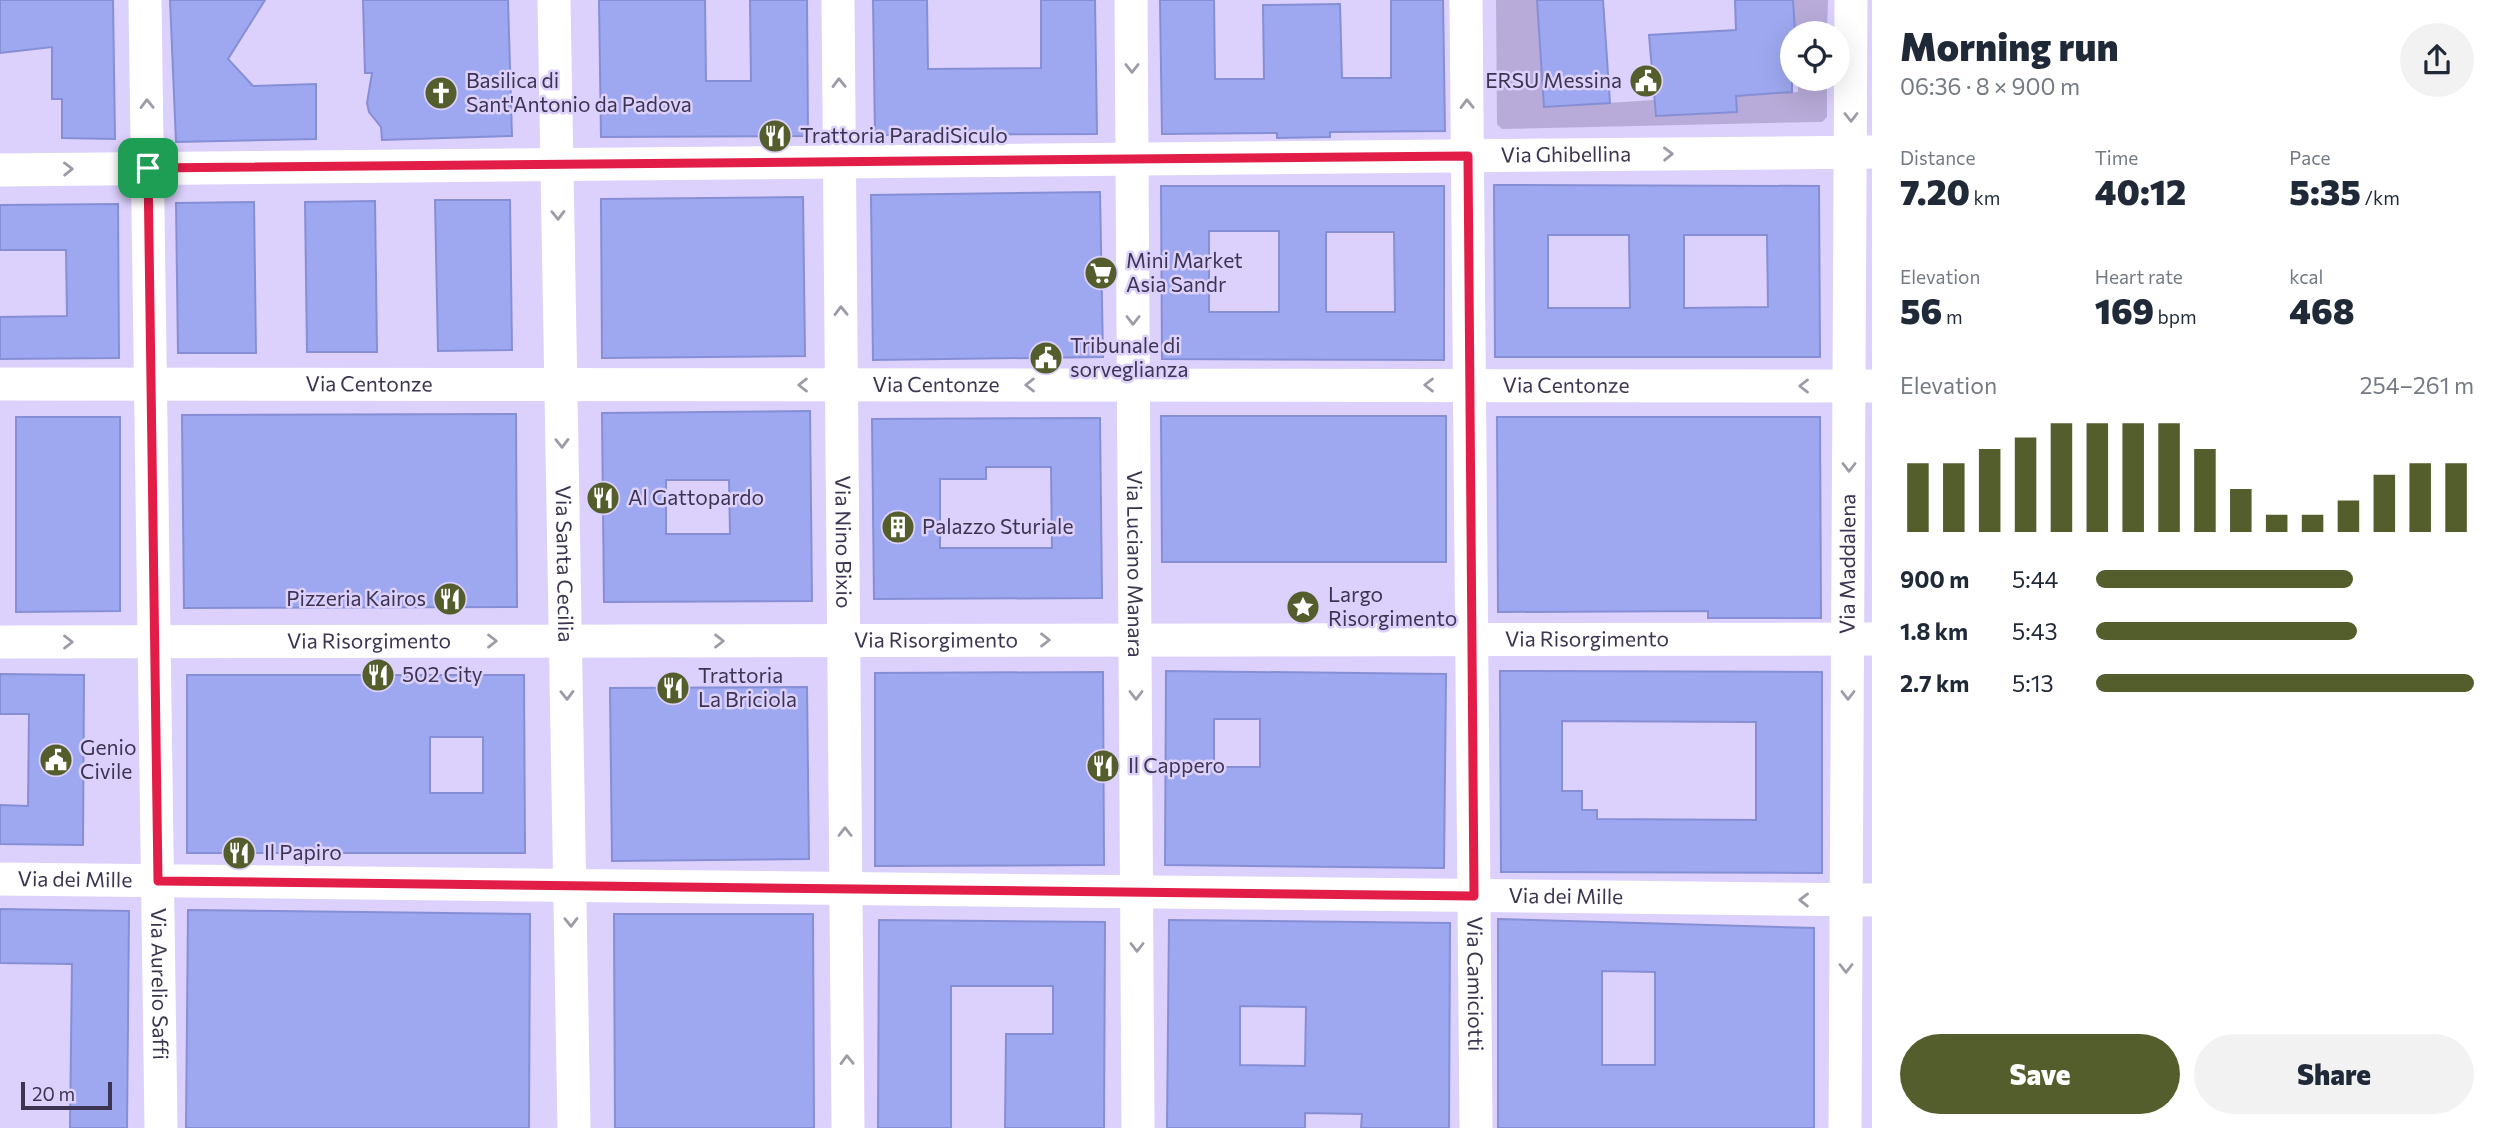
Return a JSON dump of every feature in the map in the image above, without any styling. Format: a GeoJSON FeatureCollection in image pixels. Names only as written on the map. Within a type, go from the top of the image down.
{"type":"FeatureCollection","features":[{"type":"Feature","properties":{"kind":"street","name":"Via Aurelio Saffi"},"geometry":{"type":"LineString","coordinates":[[145,0],[161,1128]]}},
{"type":"Feature","properties":{"kind":"street","name":"Via Santa Cecilia"},"geometry":{"type":"LineString","coordinates":[[554,0],[574,1128]]}},
{"type":"Feature","properties":{"kind":"street","name":"Via Nino Bixio"},"geometry":{"type":"LineString","coordinates":[[838,0],[848,1128]]}},
{"type":"Feature","properties":{"kind":"street","name":"Via Luciano Manara"},"geometry":{"type":"LineString","coordinates":[[1131,0],[1138,1128]]}},
{"type":"Feature","properties":{"kind":"street","name":"Via Camiciotti"},"geometry":{"type":"LineString","coordinates":[[1466,0],[1476,1128]]}},
{"type":"Feature","properties":{"kind":"street","name":"Via Maddalena"},"geometry":{"type":"LineString","coordinates":[[1845,1128],[1859,900],[1861,152],[1851,0]]}},
{"type":"Feature","properties":{"kind":"street","name":"Via Ghibellina"},"geometry":{"type":"LineString","coordinates":[[0,170],[1861,152]]}},
{"type":"Feature","properties":{"kind":"street","name":"Via Centonze"},"geometry":{"type":"LineString","coordinates":[[0,384],[1861,386]]}},
{"type":"Feature","properties":{"kind":"street","name":"Via Risorgimento"},"geometry":{"type":"LineString","coordinates":[[0,642],[1860,639]]}},
{"type":"Feature","properties":{"kind":"street","name":"Via dei Mille"},"geometry":{"type":"LineString","coordinates":[[0,879],[1859,900]]}},
{"type":"Feature","properties":{"kind":"shaded area"},"geometry":{"type":"Polygon","coordinates":[[[1496,0],[1537,0],[1545,107],[1654,100],[1656,116],[1736,112],[1736,96],[1827,91],[1827,117],[1822,122],[1502,129],[1497,124],[1496,0]]]}},
{"type":"Feature","properties":{"kind":"shaded area"},"geometry":{"type":"Polygon","coordinates":[[[1793,0],[1828,0],[1827,21],[1794,21],[1793,0]]]}},
{"type":"Feature","properties":{"kind":"building"},"geometry":{"type":"Polygon","coordinates":[[[0,0],[113,0],[115,139],[62,138],[62,99],[52,99],[52,47],[0,53],[0,0]]]}},
{"type":"Feature","properties":{"kind":"building"},"geometry":{"type":"Polygon","coordinates":[[[170,0],[265,0],[228,59],[253,86],[316,84],[316,139],[176,142],[170,0]]]}},
{"type":"Feature","properties":{"kind":"building"},"geometry":{"type":"Polygon","coordinates":[[[363,0],[508,0],[512,136],[382,140],[381,127],[369,112],[367,103],[372,73],[365,73],[363,0]]]}},
{"type":"Feature","properties":{"kind":"building"},"geometry":{"type":"Polygon","coordinates":[[[599,0],[705,0],[706,81],[751,81],[750,0],[807,0],[808,136],[601,137],[599,0]]]}},
{"type":"Feature","properties":{"kind":"building"},"geometry":{"type":"Polygon","coordinates":[[[873,0],[927,0],[928,69],[1041,68],[1041,0],[1095,0],[1097,134],[875,135],[873,0]]]}},
{"type":"Feature","properties":{"kind":"building"},"geometry":{"type":"Polygon","coordinates":[[[1160,0],[1214,0],[1215,79],[1264,79],[1263,5],[1340,4],[1342,78],[1391,78],[1391,0],[1443,0],[1445,131],[1330,132],[1330,137],[1277,138],[1277,133],[1162,134],[1160,0]]]}},
{"type":"Feature","properties":{"kind":"building"},"geometry":{"type":"Polygon","coordinates":[[[1537,0],[1603,0],[1610,103],[1544,107],[1537,0]]]}},
{"type":"Feature","properties":{"kind":"building"},"geometry":{"type":"Polygon","coordinates":[[[1735,0],[1793,0],[1794,21],[1780,21],[1780,91],[1792,92],[1736,96],[1737,112],[1656,116],[1649,35],[1736,30],[1735,0]]]}},
{"type":"Feature","properties":{"kind":"building"},"geometry":{"type":"Polygon","coordinates":[[[1494,185],[1819,186],[1820,357],[1495,357],[1494,185]],[[1548,235],[1548,308],[1630,308],[1629,235],[1548,235]],[[1684,235],[1684,308],[1768,307],[1767,235],[1684,235]]]}},
{"type":"Feature","properties":{"kind":"building"},"geometry":{"type":"Polygon","coordinates":[[[1161,186],[1444,186],[1444,360],[1162,359],[1161,186]],[[1209,231],[1209,312],[1279,312],[1279,231],[1209,231]],[[1326,232],[1326,312],[1395,312],[1394,232],[1326,232]]]}},
{"type":"Feature","properties":{"kind":"building"},"geometry":{"type":"Polygon","coordinates":[[[1100,192],[1103,357],[873,360],[871,195],[1100,192]]]}},
{"type":"Feature","properties":{"kind":"building"},"geometry":{"type":"Polygon","coordinates":[[[803,197],[805,356],[602,358],[601,199],[803,197]]]}},
{"type":"Feature","properties":{"kind":"building"},"geometry":{"type":"Polygon","coordinates":[[[435,200],[510,200],[512,350],[438,351],[435,200]]]}},
{"type":"Feature","properties":{"kind":"building"},"geometry":{"type":"Polygon","coordinates":[[[375,201],[377,352],[307,352],[305,202],[375,201]]]}},
{"type":"Feature","properties":{"kind":"building"},"geometry":{"type":"Polygon","coordinates":[[[254,202],[256,353],[178,353],[176,203],[254,202]]]}},
{"type":"Feature","properties":{"kind":"building"},"geometry":{"type":"Polygon","coordinates":[[[118,204],[119,358],[0,359],[0,317],[67,316],[66,250],[0,250],[0,205],[118,204]]]}},
{"type":"Feature","properties":{"kind":"building"},"geometry":{"type":"Polygon","coordinates":[[[810,411],[812,601],[604,602],[602,413],[810,411]],[[666,480],[666,534],[730,534],[729,480],[666,480]]]}},
{"type":"Feature","properties":{"kind":"building"},"geometry":{"type":"Polygon","coordinates":[[[516,414],[517,607],[184,608],[182,415],[516,414]]]}},
{"type":"Feature","properties":{"kind":"building"},"geometry":{"type":"Polygon","coordinates":[[[1161,416],[1446,416],[1446,562],[1162,562],[1161,416]]]}},
{"type":"Feature","properties":{"kind":"building"},"geometry":{"type":"Polygon","coordinates":[[[16,417],[120,417],[120,611],[16,612],[16,417]]]}},
{"type":"Feature","properties":{"kind":"building"},"geometry":{"type":"Polygon","coordinates":[[[1497,417],[1820,417],[1821,618],[1708,618],[1708,611],[1498,612],[1497,417]]]}},
{"type":"Feature","properties":{"kind":"building"},"geometry":{"type":"Polygon","coordinates":[[[1100,418],[1102,598],[874,599],[872,419],[1100,418]],[[986,467],[986,479],[940,479],[940,548],[1052,548],[1051,467],[986,467]]]}},
{"type":"Feature","properties":{"kind":"building"},"geometry":{"type":"Polygon","coordinates":[[[1166,671],[1446,674],[1444,868],[1165,865],[1166,671]],[[1214,719],[1214,767],[1260,767],[1260,719],[1214,719]]]}},
{"type":"Feature","properties":{"kind":"building"},"geometry":{"type":"Polygon","coordinates":[[[1500,671],[1822,672],[1822,873],[1501,872],[1500,671]],[[1562,721],[1562,791],[1582,791],[1582,810],[1597,810],[1597,819],[1756,820],[1756,722],[1562,721]]]}},
{"type":"Feature","properties":{"kind":"building"},"geometry":{"type":"Polygon","coordinates":[[[1103,672],[1104,865],[875,866],[875,673],[1103,672]]]}},
{"type":"Feature","properties":{"kind":"building","name":"Genio Civile"},"geometry":{"type":"Polygon","coordinates":[[[0,674],[84,675],[83,845],[0,844],[0,805],[28,806],[29,714],[0,714],[0,674]]]}},
{"type":"Feature","properties":{"kind":"building"},"geometry":{"type":"Polygon","coordinates":[[[187,675],[524,675],[525,853],[187,853],[187,675]],[[430,737],[430,793],[483,793],[483,737],[430,737]]]}},
{"type":"Feature","properties":{"kind":"building"},"geometry":{"type":"Polygon","coordinates":[[[807,687],[809,859],[612,861],[610,688],[807,687]]]}},
{"type":"Feature","properties":{"kind":"building"},"geometry":{"type":"Polygon","coordinates":[[[0,909],[129,911],[127,1128],[70,1128],[72,964],[0,963],[0,909]]]}},
{"type":"Feature","properties":{"kind":"building"},"geometry":{"type":"Polygon","coordinates":[[[188,910],[530,914],[529,1128],[186,1128],[188,910]]]}},
{"type":"Feature","properties":{"kind":"building"},"geometry":{"type":"Polygon","coordinates":[[[614,914],[813,914],[814,1128],[615,1128],[614,914]]]}},
{"type":"Feature","properties":{"kind":"building"},"geometry":{"type":"Polygon","coordinates":[[[1498,919],[1814,928],[1814,1128],[1498,1128],[1498,919]],[[1602,971],[1602,1065],[1655,1065],[1655,972],[1602,971]]]}},
{"type":"Feature","properties":{"kind":"building"},"geometry":{"type":"Polygon","coordinates":[[[879,920],[1105,922],[1104,1128],[1005,1128],[1006,1034],[1053,1034],[1053,986],[951,986],[951,1128],[878,1128],[879,920]]]}},
{"type":"Feature","properties":{"kind":"building"},"geometry":{"type":"Polygon","coordinates":[[[1169,920],[1450,923],[1449,1128],[1361,1128],[1362,1114],[1305,1113],[1305,1128],[1167,1128],[1169,920]],[[1240,1006],[1240,1065],[1305,1066],[1306,1007],[1240,1006]]]}},
{"type":"Feature","properties":{"kind":"place","name":"ERSU Messina"},"geometry":{"type":"Point","coordinates":[1646,81]}},
{"type":"Feature","properties":{"kind":"place","name":"Basilica di Sant'Antonio da Padova"},"geometry":{"type":"Point","coordinates":[441,93]}},
{"type":"Feature","properties":{"kind":"place","name":"Trattoria ParadiSiculo"},"geometry":{"type":"Point","coordinates":[775,136]}},
{"type":"Feature","properties":{"kind":"place","name":"Mini Market Asia Sandr"},"geometry":{"type":"Point","coordinates":[1101,273]}},
{"type":"Feature","properties":{"kind":"place","name":"Tribunale di sorveglianza"},"geometry":{"type":"Point","coordinates":[1046,358]}},
{"type":"Feature","properties":{"kind":"place","name":"Al Gattopardo"},"geometry":{"type":"Point","coordinates":[603,498]}},
{"type":"Feature","properties":{"kind":"place","name":"Palazzo Sturiale"},"geometry":{"type":"Point","coordinates":[898,527]}},
{"type":"Feature","properties":{"kind":"place","name":"Pizzeria Kairos"},"geometry":{"type":"Point","coordinates":[450,599]}},
{"type":"Feature","properties":{"kind":"place","name":"Largo Risorgimento"},"geometry":{"type":"Point","coordinates":[1303,607]}},
{"type":"Feature","properties":{"kind":"place","name":"502 City"},"geometry":{"type":"Point","coordinates":[378,675]}},
{"type":"Feature","properties":{"kind":"place","name":"Trattoria La Briciola"},"geometry":{"type":"Point","coordinates":[673,688]}},
{"type":"Feature","properties":{"kind":"place","name":"Genio Civile"},"geometry":{"type":"Point","coordinates":[56,760]}},
{"type":"Feature","properties":{"kind":"place","name":"Il Cappero"},"geometry":{"type":"Point","coordinates":[1103,766]}},
{"type":"Feature","properties":{"kind":"place","name":"Il Papiro"},"geometry":{"type":"Point","coordinates":[239,853]}},
{"type":"Feature","properties":{"kind":"route"},"geometry":{"type":"LineString","coordinates":[[1468,156],[1474,896],[158,881],[148,168],[1468,156]]}}]}
